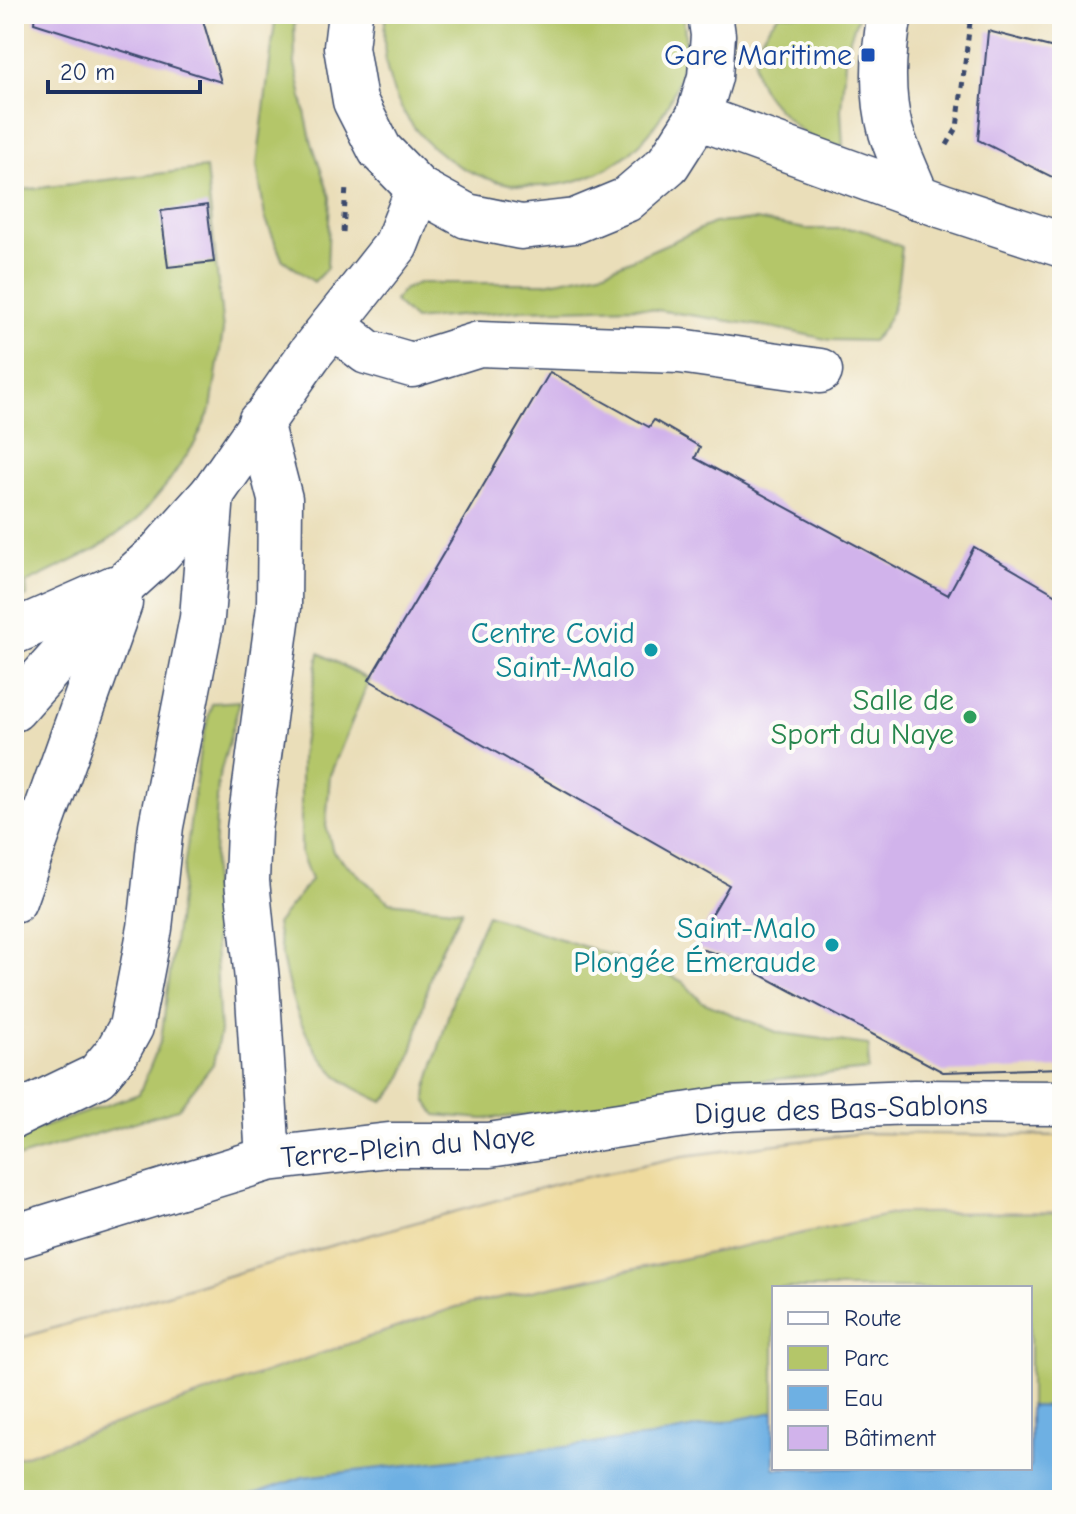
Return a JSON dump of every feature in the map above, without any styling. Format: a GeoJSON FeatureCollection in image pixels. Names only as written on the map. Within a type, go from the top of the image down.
{"type":"FeatureCollection","features":[{"type":"Feature","properties":{"kind":"street"},"geometry":{"type":"LineString","coordinates":[[350,14],[346,47],[355,101],[380,150],[418,189],[467,216],[521,227],[575,221],[626,200],[668,164],[698,117],[710,77],[720,21]]}},
{"type":"Feature","properties":{"kind":"street"},"geometry":{"type":"LineString","coordinates":[[890,14],[884,59],[891,132],[917,197]]}},
{"type":"Feature","properties":{"kind":"street"},"geometry":{"type":"LineString","coordinates":[[698,117],[917,197],[1062,245]]}},
{"type":"Feature","properties":{"kind":"street"},"geometry":{"type":"LineString","coordinates":[[14,709],[127,582],[159,553],[212,494],[260,422],[396,245],[418,189]]}},
{"type":"Feature","properties":{"kind":"street"},"geometry":{"type":"LineString","coordinates":[[333,325],[367,352],[412,365],[479,344],[680,351],[820,371]]}},
{"type":"Feature","properties":{"kind":"street"},"geometry":{"type":"LineString","coordinates":[[260,422],[280,499],[279,607],[249,830],[247,881],[257,980],[268,1159]]}},
{"type":"Feature","properties":{"kind":"street"},"geometry":{"type":"LineString","coordinates":[[14,1116],[97,1076],[117,1052],[131,1027],[150,928],[161,826],[202,618],[212,494]]}},
{"type":"Feature","properties":{"kind":"street"},"geometry":{"type":"LineString","coordinates":[[14,632],[127,582]]}},
{"type":"Feature","properties":{"kind":"street"},"geometry":{"type":"LineString","coordinates":[[15,892],[127,582]]}},
{"type":"Feature","properties":{"kind":"street"},"geometry":{"type":"LineString","coordinates":[[14,1100],[97,1076]]}},
{"type":"Feature","properties":{"kind":"street","name":"Digue des Bas-Sablons"},"geometry":{"type":"LineString","coordinates":[[620,1123],[724,1109],[914,1102],[1062,1103]]}},
{"type":"Feature","properties":{"kind":"street","name":"Terre-Plein du Naye"},"geometry":{"type":"LineString","coordinates":[[14,1237],[268,1159],[389,1145],[489,1145],[620,1123]]}},
{"type":"Feature","properties":{"kind":"path"},"geometry":{"type":"LineString","coordinates":[[917,197],[957,128],[971,14]]}},
{"type":"Feature","properties":{"kind":"path"},"geometry":{"type":"LineString","coordinates":[[342,173],[346,186],[342,239]]}},
{"type":"Feature","properties":{"kind":"green space"},"geometry":{"type":"Polygon","coordinates":[[[276,14],[294,14],[295,64],[311,140],[330,197],[327,268],[314,282],[282,259],[265,217],[257,165],[276,14]]]}},
{"type":"Feature","properties":{"kind":"green space"},"geometry":{"type":"Polygon","coordinates":[[[386,14],[682,14],[684,50],[680,74],[666,108],[629,153],[584,178],[535,186],[486,178],[442,155],[408,119],[388,72],[386,14]]]}},
{"type":"Feature","properties":{"kind":"green space"},"geometry":{"type":"Polygon","coordinates":[[[780,14],[859,14],[846,49],[841,110],[843,146],[820,142],[804,133],[780,111],[761,86],[754,62],[756,50],[769,26],[780,14]]]}},
{"type":"Feature","properties":{"kind":"green space"},"geometry":{"type":"Polygon","coordinates":[[[206,168],[223,331],[211,409],[195,443],[165,487],[137,520],[95,550],[26,583],[27,596],[14,601],[14,191],[206,168]]]}},
{"type":"Feature","properties":{"kind":"green space"},"geometry":{"type":"Polygon","coordinates":[[[756,220],[806,229],[861,229],[902,247],[892,310],[872,341],[830,340],[775,328],[637,307],[523,310],[414,320],[394,301],[403,290],[418,283],[546,283],[605,271],[714,223],[756,220]]]}},
{"type":"Feature","properties":{"kind":"green space"},"geometry":{"type":"Polygon","coordinates":[[[319,653],[369,680],[330,775],[326,826],[333,852],[389,902],[462,910],[432,971],[410,1059],[394,1090],[383,1102],[340,1078],[310,1040],[288,984],[276,924],[311,880],[301,853],[301,755],[319,653]]]}},
{"type":"Feature","properties":{"kind":"green space"},"geometry":{"type":"Polygon","coordinates":[[[240,701],[218,781],[212,892],[220,1032],[213,1064],[178,1109],[14,1159],[14,1137],[139,1094],[161,1040],[200,750],[212,703],[240,701]]]}},
{"type":"Feature","properties":{"kind":"green space"},"geometry":{"type":"Polygon","coordinates":[[[487,915],[668,974],[683,982],[702,1002],[779,1033],[869,1045],[868,1070],[748,1082],[578,1110],[484,1119],[436,1115],[426,1100],[427,1088],[460,975],[487,915]]]}},
{"type":"Feature","properties":{"kind":"green space"},"geometry":{"type":"Polygon","coordinates":[[[1062,1212],[1062,1500],[14,1500],[14,1459],[456,1307],[897,1213],[1062,1212]]]}},
{"type":"Feature","properties":{"kind":"sand"},"geometry":{"type":"Polygon","coordinates":[[[863,1133],[1062,1136],[1062,1212],[897,1213],[456,1307],[14,1459],[14,1340],[301,1254],[559,1183],[684,1156],[863,1133]]]}},
{"type":"Feature","properties":{"kind":"water"},"geometry":{"type":"Polygon","coordinates":[[[1032,1406],[1062,1407],[1062,1500],[235,1500],[303,1477],[650,1437],[772,1412],[772,1470],[1032,1470],[1032,1406]]]}},
{"type":"Feature","properties":{"kind":"building"},"geometry":{"type":"Polygon","coordinates":[[[35,14],[201,14],[221,82],[34,23],[35,14]]]}},
{"type":"Feature","properties":{"kind":"building"},"geometry":{"type":"Polygon","coordinates":[[[988,31],[1062,50],[1062,182],[978,140],[988,31]]]}},
{"type":"Feature","properties":{"kind":"building"},"geometry":{"type":"Polygon","coordinates":[[[207,205],[214,262],[168,267],[161,211],[207,205]]]}},
{"type":"Feature","properties":{"kind":"building"},"geometry":{"type":"Polygon","coordinates":[[[550,372],[649,427],[654,420],[700,447],[695,458],[948,595],[974,547],[1062,598],[1062,1068],[943,1072],[728,957],[693,947],[729,885],[369,680],[550,372]]]}},
{"type":"Feature","properties":{"kind":"place","name":"Gare Maritime"},"geometry":{"type":"Point","coordinates":[868,55]}},
{"type":"Feature","properties":{"kind":"place","name":"Centre Covid Saint-Malo"},"geometry":{"type":"Point","coordinates":[651,650]}},
{"type":"Feature","properties":{"kind":"place","name":"Salle de Sport du Naye"},"geometry":{"type":"Point","coordinates":[970,717]}},
{"type":"Feature","properties":{"kind":"place","name":"Saint-Malo Plongée Émeraude"},"geometry":{"type":"Point","coordinates":[832,945]}}]}
